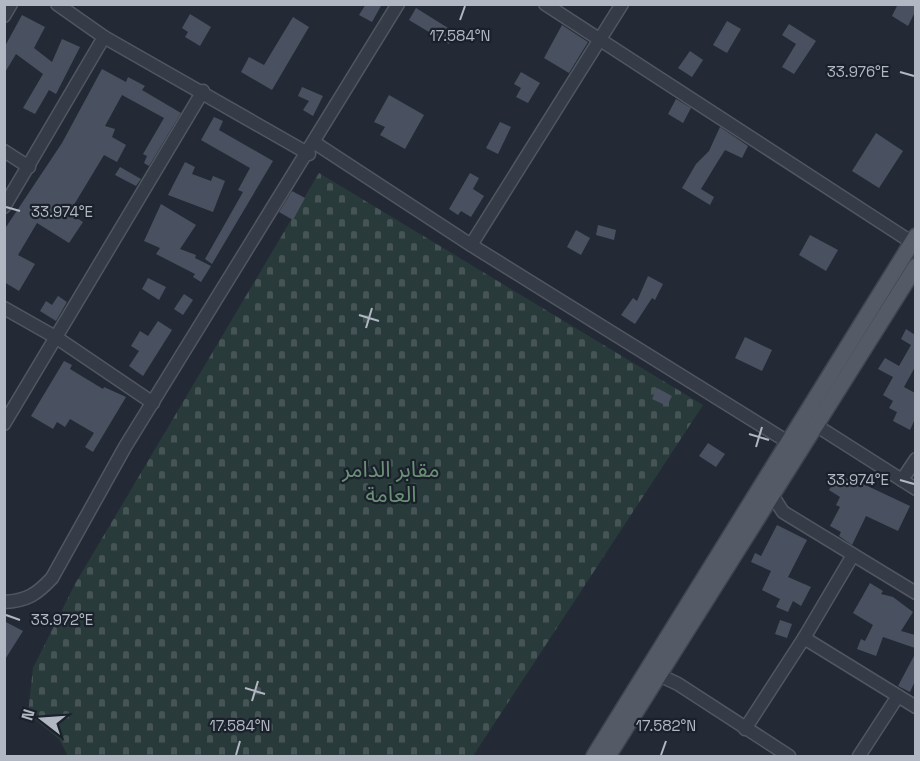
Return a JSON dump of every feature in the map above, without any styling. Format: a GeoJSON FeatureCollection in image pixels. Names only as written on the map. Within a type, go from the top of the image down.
{"type":"FeatureCollection","features":[{"type":"Feature","properties":{"kind":"main road"},"geometry":{"type":"LineString","coordinates":[[601,755],[659,675],[767,488],[788,442],[914,241]]}},
{"type":"Feature","properties":{"kind":"main road"},"geometry":{"type":"LineString","coordinates":[[601,755],[767,488],[817,426],[915,266]]}},
{"type":"Feature","properties":{"kind":"street"},"geometry":{"type":"LineString","coordinates":[[4,16],[11,4]]}},
{"type":"Feature","properties":{"kind":"street"},"geometry":{"type":"LineString","coordinates":[[57,4],[104,37],[312,148],[471,244],[788,442]]}},
{"type":"Feature","properties":{"kind":"street"},"geometry":{"type":"LineString","coordinates":[[4,602],[21,601],[37,594],[52,578],[153,403],[312,148],[398,4]]}},
{"type":"Feature","properties":{"kind":"street"},"geometry":{"type":"LineString","coordinates":[[545,4],[914,241]]}},
{"type":"Feature","properties":{"kind":"street"},"geometry":{"type":"LineString","coordinates":[[471,244],[622,4]]}},
{"type":"Feature","properties":{"kind":"street"},"geometry":{"type":"LineString","coordinates":[[4,207],[104,37]]}},
{"type":"Feature","properties":{"kind":"street"},"geometry":{"type":"LineString","coordinates":[[4,424],[203,91]]}},
{"type":"Feature","properties":{"kind":"street"},"geometry":{"type":"LineString","coordinates":[[4,151],[29,167]]}},
{"type":"Feature","properties":{"kind":"street"},"geometry":{"type":"LineString","coordinates":[[4,308],[57,338],[153,403]]}},
{"type":"Feature","properties":{"kind":"street"},"geometry":{"type":"LineString","coordinates":[[817,426],[915,489]]}},
{"type":"Feature","properties":{"kind":"street"},"geometry":{"type":"LineString","coordinates":[[902,480],[915,459]]}},
{"type":"Feature","properties":{"kind":"street"},"geometry":{"type":"LineString","coordinates":[[767,488],[783,512],[915,594]]}},
{"type":"Feature","properties":{"kind":"street"},"geometry":{"type":"LineString","coordinates":[[745,729],[804,638],[853,555]]}},
{"type":"Feature","properties":{"kind":"street"},"geometry":{"type":"LineString","coordinates":[[804,638],[915,707]]}},
{"type":"Feature","properties":{"kind":"street"},"geometry":{"type":"LineString","coordinates":[[659,675],[678,684],[789,756]]}},
{"type":"Feature","properties":{"kind":"street"},"geometry":{"type":"LineString","coordinates":[[860,756],[898,696]]}},
{"type":"Feature","properties":{"kind":"green space","name":"مقابر الدامر العامة"},"geometry":{"type":"Polygon","coordinates":[[[319,173],[703,405],[473,756],[68,756],[59,739],[28,714],[33,668],[75,584],[319,173]]]}},
{"type":"Feature","properties":{"kind":"building"},"geometry":{"type":"Polygon","coordinates":[[[366,4],[382,4],[372,22],[359,15],[366,4]]]}},
{"type":"Feature","properties":{"kind":"building"},"geometry":{"type":"Polygon","coordinates":[[[898,4],[915,4],[915,12],[908,26],[892,16],[898,4]]]}},
{"type":"Feature","properties":{"kind":"building"},"geometry":{"type":"Polygon","coordinates":[[[416,8],[456,33],[449,44],[409,20],[416,8]]]}},
{"type":"Feature","properties":{"kind":"building"},"geometry":{"type":"Polygon","coordinates":[[[190,14],[211,27],[200,46],[185,37],[188,32],[182,28],[190,14]]]}},
{"type":"Feature","properties":{"kind":"building"},"geometry":{"type":"Polygon","coordinates":[[[22,15],[45,27],[34,48],[52,62],[62,39],[80,47],[56,94],[49,90],[35,114],[23,108],[43,74],[16,54],[4,74],[4,48],[22,15]]]}},
{"type":"Feature","properties":{"kind":"building"},"geometry":{"type":"Polygon","coordinates":[[[293,17],[309,27],[272,90],[241,72],[249,57],[264,65],[293,17]]]}},
{"type":"Feature","properties":{"kind":"building"},"geometry":{"type":"Polygon","coordinates":[[[727,21],[741,29],[727,53],[713,45],[727,21]]]}},
{"type":"Feature","properties":{"kind":"building"},"geometry":{"type":"Polygon","coordinates":[[[789,24],[816,41],[794,74],[782,67],[796,44],[782,35],[789,24]]]}},
{"type":"Feature","properties":{"kind":"building"},"geometry":{"type":"Polygon","coordinates":[[[562,25],[588,42],[569,73],[544,58],[562,25]]]}},
{"type":"Feature","properties":{"kind":"building"},"geometry":{"type":"Polygon","coordinates":[[[690,51],[703,60],[692,77],[678,68],[690,51]]]}},
{"type":"Feature","properties":{"kind":"building"},"geometry":{"type":"Polygon","coordinates":[[[102,69],[126,82],[128,77],[145,86],[142,90],[181,113],[149,166],[144,163],[147,156],[143,154],[164,118],[122,95],[105,126],[115,129],[112,137],[126,145],[117,162],[104,155],[69,213],[83,222],[69,243],[37,223],[18,255],[35,264],[19,291],[4,282],[4,230],[62,143],[102,69]]]}},
{"type":"Feature","properties":{"kind":"building"},"geometry":{"type":"Polygon","coordinates":[[[521,72],[540,83],[528,103],[516,97],[521,88],[514,84],[521,72]]]}},
{"type":"Feature","properties":{"kind":"building"},"geometry":{"type":"Polygon","coordinates":[[[302,87],[323,96],[313,116],[303,110],[309,101],[298,96],[302,87]]]}},
{"type":"Feature","properties":{"kind":"building"},"geometry":{"type":"Polygon","coordinates":[[[389,95],[424,115],[405,149],[380,135],[385,127],[374,122],[389,95]]]}},
{"type":"Feature","properties":{"kind":"building"},"geometry":{"type":"Polygon","coordinates":[[[676,99],[691,108],[683,123],[668,114],[676,99]]]}},
{"type":"Feature","properties":{"kind":"building"},"geometry":{"type":"Polygon","coordinates":[[[214,117],[223,121],[219,130],[273,161],[212,264],[205,259],[243,192],[238,190],[250,168],[201,140],[214,117]]]}},
{"type":"Feature","properties":{"kind":"building"},"geometry":{"type":"Polygon","coordinates":[[[500,122],[511,127],[498,154],[486,148],[500,122]]]}},
{"type":"Feature","properties":{"kind":"building"},"geometry":{"type":"Polygon","coordinates":[[[720,127],[748,146],[742,158],[725,150],[701,189],[714,197],[710,205],[682,188],[696,164],[709,151],[720,127]]]}},
{"type":"Feature","properties":{"kind":"building"},"geometry":{"type":"Polygon","coordinates":[[[876,133],[903,151],[879,188],[852,171],[876,133]]]}},
{"type":"Feature","properties":{"kind":"building"},"geometry":{"type":"Polygon","coordinates":[[[185,162],[195,167],[192,174],[211,181],[213,176],[225,181],[213,212],[168,195],[185,162]]]}},
{"type":"Feature","properties":{"kind":"building"},"geometry":{"type":"Polygon","coordinates":[[[120,167],[141,179],[136,186],[115,175],[120,167]]]}},
{"type":"Feature","properties":{"kind":"building"},"geometry":{"type":"Polygon","coordinates":[[[470,173],[479,178],[473,189],[484,196],[471,217],[461,211],[458,215],[449,209],[470,173]]]}},
{"type":"Feature","properties":{"kind":"building"},"geometry":{"type":"Polygon","coordinates":[[[292,191],[305,198],[293,220],[279,212],[292,191]]]}},
{"type":"Feature","properties":{"kind":"building"},"geometry":{"type":"Polygon","coordinates":[[[161,204],[196,225],[180,249],[196,255],[195,258],[211,266],[201,282],[193,277],[195,274],[156,254],[160,248],[144,241],[161,204]]]}},
{"type":"Feature","properties":{"kind":"building"},"geometry":{"type":"Polygon","coordinates":[[[598,225],[616,230],[614,240],[596,235],[598,225]]]}},
{"type":"Feature","properties":{"kind":"building"},"geometry":{"type":"Polygon","coordinates":[[[576,230],[590,238],[581,255],[567,247],[576,230]]]}},
{"type":"Feature","properties":{"kind":"building"},"geometry":{"type":"Polygon","coordinates":[[[810,235],[838,250],[826,271],[799,255],[810,235]]]}},
{"type":"Feature","properties":{"kind":"building"},"geometry":{"type":"Polygon","coordinates":[[[648,276],[663,284],[655,300],[652,298],[635,324],[621,315],[633,298],[637,301],[648,276]]]}},
{"type":"Feature","properties":{"kind":"building"},"geometry":{"type":"Polygon","coordinates":[[[148,278],[166,287],[159,300],[142,289],[148,278]]]}},
{"type":"Feature","properties":{"kind":"building"},"geometry":{"type":"Polygon","coordinates":[[[184,294],[193,300],[183,315],[174,309],[184,294]]]}},
{"type":"Feature","properties":{"kind":"building"},"geometry":{"type":"Polygon","coordinates":[[[58,296],[67,302],[56,321],[40,311],[46,301],[52,305],[58,296]]]}},
{"type":"Feature","properties":{"kind":"building"},"geometry":{"type":"Polygon","coordinates":[[[158,321],[172,330],[143,376],[129,366],[139,351],[131,346],[140,331],[148,336],[158,321]]]}},
{"type":"Feature","properties":{"kind":"building"},"geometry":{"type":"Polygon","coordinates":[[[906,329],[915,335],[915,367],[904,387],[915,393],[915,419],[910,430],[893,421],[897,412],[889,408],[893,401],[883,395],[893,377],[878,369],[885,358],[899,366],[911,345],[901,339],[906,329]]]}},
{"type":"Feature","properties":{"kind":"building"},"geometry":{"type":"Polygon","coordinates":[[[745,337],[772,350],[762,371],[735,358],[745,337]]]}},
{"type":"Feature","properties":{"kind":"building"},"geometry":{"type":"Polygon","coordinates":[[[64,361],[72,365],[70,369],[103,389],[104,387],[126,397],[93,452],[85,447],[94,433],[70,419],[65,427],[57,422],[53,429],[31,416],[64,361]]]}},
{"type":"Feature","properties":{"kind":"building"},"geometry":{"type":"Polygon","coordinates":[[[657,388],[672,396],[667,406],[652,399],[657,388]]]}},
{"type":"Feature","properties":{"kind":"building"},"geometry":{"type":"Polygon","coordinates":[[[708,443],[725,454],[716,467],[699,456],[708,443]]]}},
{"type":"Feature","properties":{"kind":"building"},"geometry":{"type":"Polygon","coordinates":[[[839,474],[858,485],[859,482],[910,506],[898,531],[866,516],[852,545],[839,536],[841,532],[830,526],[840,507],[836,505],[840,497],[829,490],[839,474]]]}},
{"type":"Feature","properties":{"kind":"building"},"geometry":{"type":"Polygon","coordinates":[[[777,525],[807,540],[788,577],[811,587],[801,606],[793,601],[788,612],[776,607],[780,599],[762,590],[771,571],[751,562],[755,553],[761,556],[777,525]]]}},
{"type":"Feature","properties":{"kind":"building"},"geometry":{"type":"Polygon","coordinates":[[[870,583],[883,591],[881,594],[893,597],[913,612],[901,631],[915,635],[915,648],[883,637],[876,656],[857,649],[861,639],[865,641],[873,625],[853,613],[870,583]]]}},
{"type":"Feature","properties":{"kind":"building"},"geometry":{"type":"Polygon","coordinates":[[[780,620],[792,624],[787,638],[775,634],[780,620]]]}},
{"type":"Feature","properties":{"kind":"building"},"geometry":{"type":"Polygon","coordinates":[[[4,621],[23,631],[4,661],[4,621]]]}},
{"type":"Feature","properties":{"kind":"building"},"geometry":{"type":"Polygon","coordinates":[[[915,654],[915,681],[910,692],[898,686],[915,654]]]}}]}
